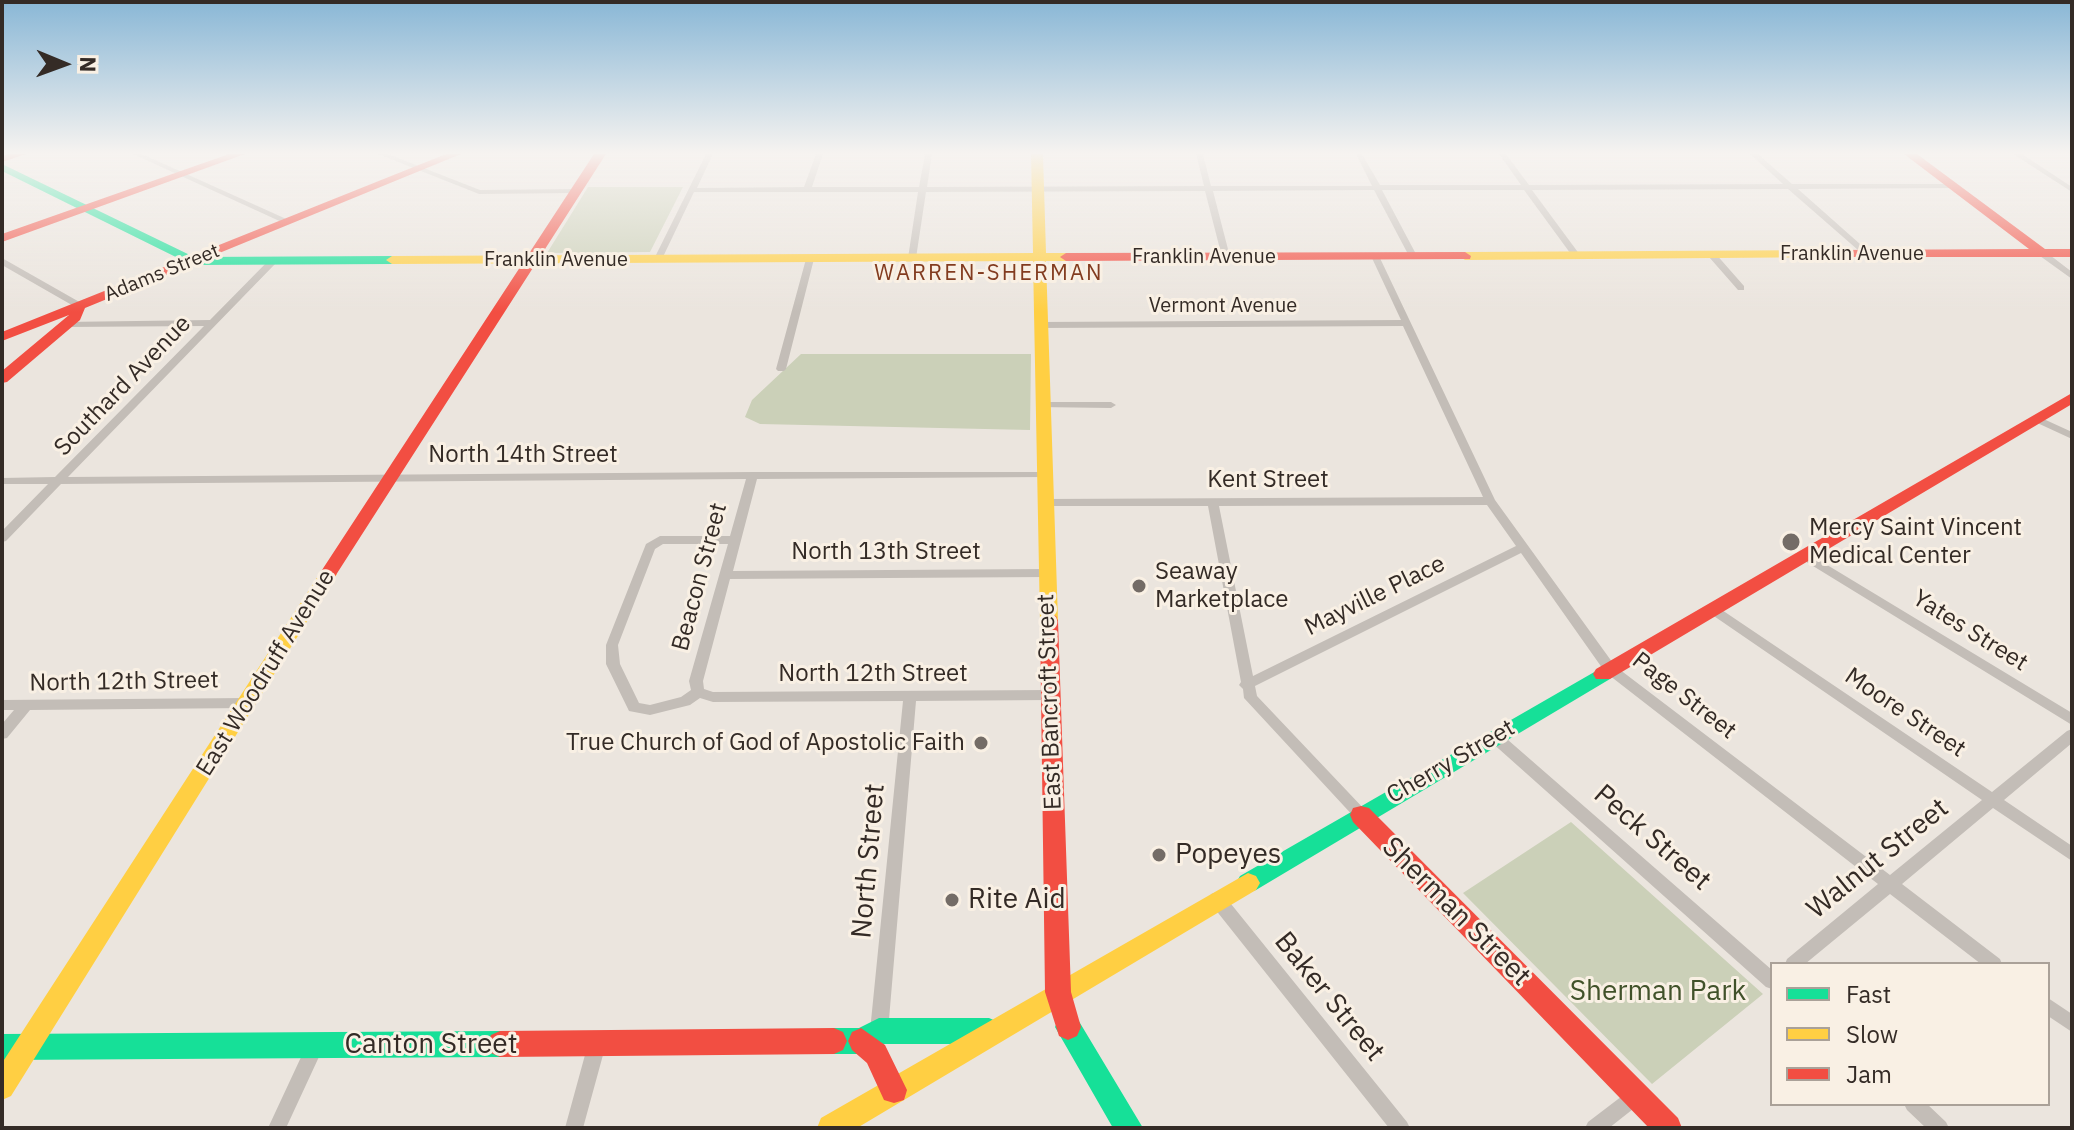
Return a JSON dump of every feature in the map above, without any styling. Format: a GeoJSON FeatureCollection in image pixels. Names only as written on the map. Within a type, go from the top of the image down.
{"type":"FeatureCollection","features":[{"type":"Feature","properties":{"kind":"street"},"geometry":{"type":"LineString","coordinates":[[2,238],[90,207]]}},
{"type":"Feature","properties":{"kind":"street"},"geometry":{"type":"LineString","coordinates":[[255,207],[289,222]]}},
{"type":"Feature","properties":{"kind":"street","name":"Adams Street"},"geometry":{"type":"LineString","coordinates":[[2,337],[326,207]]}},
{"type":"Feature","properties":{"kind":"street","name":"East Woodruff Avenue"},"geometry":{"type":"LineString","coordinates":[[2,1087],[565,207]]}},
{"type":"Feature","properties":{"kind":"street"},"geometry":{"type":"LineString","coordinates":[[658,259],[683,207]]}},
{"type":"Feature","properties":{"kind":"street"},"geometry":{"type":"LineString","coordinates":[[912,258],[920,207]]}},
{"type":"Feature","properties":{"kind":"street","name":"East Bancroft Street"},"geometry":{"type":"LineString","coordinates":[[1038,207],[1058,992],[1070,1035],[1129,1128]]}},
{"type":"Feature","properties":{"kind":"street"},"geometry":{"type":"LineString","coordinates":[[1213,207],[1226,257]]}},
{"type":"Feature","properties":{"kind":"street"},"geometry":{"type":"LineString","coordinates":[[1387,207],[1413,256]]}},
{"type":"Feature","properties":{"kind":"street"},"geometry":{"type":"LineString","coordinates":[[1540,207],[1576,255]]}},
{"type":"Feature","properties":{"kind":"street"},"geometry":{"type":"LineString","coordinates":[[1813,207],[1866,254]]}},
{"type":"Feature","properties":{"kind":"street"},"geometry":{"type":"LineString","coordinates":[[1982,207],[2072,276]]}},
{"type":"Feature","properties":{"kind":"street"},"geometry":{"type":"LineString","coordinates":[[86,208],[192,261]]}},
{"type":"Feature","properties":{"kind":"street","name":"Franklin Avenue"},"geometry":{"type":"LineString","coordinates":[[192,261],[2072,253]]}},
{"type":"Feature","properties":{"kind":"street"},"geometry":{"type":"LineString","coordinates":[[1712,255],[1741,288]]}},
{"type":"Feature","properties":{"kind":"street","name":"Page Street"},"geometry":{"type":"LineString","coordinates":[[1375,256],[1490,501],[1610,669],[1991,962]]}},
{"type":"Feature","properties":{"kind":"street"},"geometry":{"type":"LineString","coordinates":[[781,369],[810,259]]}},
{"type":"Feature","properties":{"kind":"street"},"geometry":{"type":"LineString","coordinates":[[2,261],[80,306],[75,317],[2,379]]}},
{"type":"Feature","properties":{"kind":"street","name":"Southard Avenue"},"geometry":{"type":"LineString","coordinates":[[2,538],[273,261]]}},
{"type":"Feature","properties":{"kind":"street"},"geometry":{"type":"LineString","coordinates":[[66,324],[213,323]]}},
{"type":"Feature","properties":{"kind":"street","name":"Vermont Avenue"},"geometry":{"type":"LineString","coordinates":[[1040,325],[1407,323]]}},
{"type":"Feature","properties":{"kind":"street","name":"Cherry Street"},"geometry":{"type":"LineString","coordinates":[[831,1128],[991,1031],[2072,398]]}},
{"type":"Feature","properties":{"kind":"street"},"geometry":{"type":"LineString","coordinates":[[1042,405],[1111,405]]}},
{"type":"Feature","properties":{"kind":"street"},"geometry":{"type":"LineString","coordinates":[[2037,419],[2072,436]]}},
{"type":"Feature","properties":{"kind":"street","name":"North 14th Street"},"geometry":{"type":"LineString","coordinates":[[2,481],[1044,474]]}},
{"type":"Feature","properties":{"kind":"street","name":"Beacon Street"},"geometry":{"type":"LineString","coordinates":[[698,692],[696,681],[753,475]]}},
{"type":"Feature","properties":{"kind":"street","name":"Kent Street"},"geometry":{"type":"LineString","coordinates":[[1045,503],[1490,501]]}},
{"type":"Feature","properties":{"kind":"street","name":"Sherman Street"},"geometry":{"type":"LineString","coordinates":[[1213,503],[1246,685],[1251,698],[1361,815],[1668,1128]]}},
{"type":"Feature","properties":{"kind":"street"},"geometry":{"type":"LineString","coordinates":[[698,692],[685,701],[650,710],[634,707],[613,664],[612,645],[650,547],[660,540],[735,540]]}},
{"type":"Feature","properties":{"kind":"street","name":"Mayville Place"},"geometry":{"type":"LineString","coordinates":[[1246,685],[1523,547]]}},
{"type":"Feature","properties":{"kind":"street","name":"Yates Street"},"geometry":{"type":"LineString","coordinates":[[1804,555],[2072,720]]}},
{"type":"Feature","properties":{"kind":"street","name":"North 13th Street"},"geometry":{"type":"LineString","coordinates":[[725,575],[1047,573]]}},
{"type":"Feature","properties":{"kind":"street","name":"Moore Street"},"geometry":{"type":"LineString","coordinates":[[1712,609],[2072,854]]}},
{"type":"Feature","properties":{"kind":"street","name":"North 12th Street"},"geometry":{"type":"LineString","coordinates":[[698,692],[713,697],[1050,695]]}},
{"type":"Feature","properties":{"kind":"street","name":"North Street"},"geometry":{"type":"LineString","coordinates":[[879,1031],[910,696]]}},
{"type":"Feature","properties":{"kind":"street","name":"North 12th Street"},"geometry":{"type":"LineString","coordinates":[[2,705],[247,703]]}},
{"type":"Feature","properties":{"kind":"street"},"geometry":{"type":"LineString","coordinates":[[2,734],[26,705]]}},
{"type":"Feature","properties":{"kind":"street","name":"Walnut Street"},"geometry":{"type":"LineString","coordinates":[[1795,962],[2072,735]]}},
{"type":"Feature","properties":{"kind":"street","name":"Peck Street"},"geometry":{"type":"LineString","coordinates":[[1495,737],[1770,979]]}},
{"type":"Feature","properties":{"kind":"street","name":"Baker Street"},"geometry":{"type":"LineString","coordinates":[[1217,899],[1401,1128]]}},
{"type":"Feature","properties":{"kind":"street"},"geometry":{"type":"LineString","coordinates":[[2050,1008],[2072,1024]]}},
{"type":"Feature","properties":{"kind":"street","name":"Canton Street"},"geometry":{"type":"LineString","coordinates":[[2,1047],[861,1041],[879,1031],[991,1031]]}},
{"type":"Feature","properties":{"kind":"street"},"geometry":{"type":"LineString","coordinates":[[861,1041],[876,1054],[894,1090]]}},
{"type":"Feature","properties":{"kind":"street"},"geometry":{"type":"LineString","coordinates":[[574,1128],[597,1044]]}},
{"type":"Feature","properties":{"kind":"street"},"geometry":{"type":"LineString","coordinates":[[277,1128],[315,1046]]}},
{"type":"Feature","properties":{"kind":"street"},"geometry":{"type":"LineString","coordinates":[[1594,1128],[1636,1095]]}},
{"type":"Feature","properties":{"kind":"street"},"geometry":{"type":"LineString","coordinates":[[1915,1106],[1940,1128]]}},
{"type":"Feature","properties":{"kind":"green space"},"geometry":{"type":"Polygon","coordinates":[[[576,207],[673,207],[650,252],[547,253],[576,207]]]}},
{"type":"Feature","properties":{"kind":"green space"},"geometry":{"type":"Polygon","coordinates":[[[801,354],[1031,354],[1030,430],[760,424],[745,417],[752,400],[801,354]]]}},
{"type":"Feature","properties":{"kind":"green space","name":"Sherman Park"},"geometry":{"type":"Polygon","coordinates":[[[1571,822],[1763,994],[1652,1084],[1463,893],[1571,822]]]}},
{"type":"Feature","properties":{"kind":"traffic: fast"},"geometry":{"type":"LineString","coordinates":[[82,207],[192,261],[392,260]]}},
{"type":"Feature","properties":{"kind":"traffic: fast"},"geometry":{"type":"LineString","coordinates":[[1248,883],[1603,674]]}},
{"type":"Feature","properties":{"kind":"traffic: fast"},"geometry":{"type":"LineString","coordinates":[[1068,1027],[1129,1128]]}},
{"type":"Feature","properties":{"kind":"traffic: fast"},"geometry":{"type":"LineString","coordinates":[[834,1041],[861,1041],[879,1031],[989,1031]]}},
{"type":"Feature","properties":{"kind":"traffic: fast"},"geometry":{"type":"LineString","coordinates":[[2,1047],[500,1044]]}},
{"type":"Feature","properties":{"kind":"traffic: slow"},"geometry":{"type":"LineString","coordinates":[[1038,207],[1049,621]]}},
{"type":"Feature","properties":{"kind":"traffic: slow"},"geometry":{"type":"LineString","coordinates":[[1465,256],[1835,254]]}},
{"type":"Feature","properties":{"kind":"traffic: slow"},"geometry":{"type":"LineString","coordinates":[[392,260],[1066,257]]}},
{"type":"Feature","properties":{"kind":"traffic: slow"},"geometry":{"type":"LineString","coordinates":[[2,1087],[328,574]]}},
{"type":"Feature","properties":{"kind":"traffic: slow"},"geometry":{"type":"LineString","coordinates":[[831,1128],[1248,883]]}},
{"type":"Feature","properties":{"kind":"traffic: jam"},"geometry":{"type":"LineString","coordinates":[[2,238],[90,207]]}},
{"type":"Feature","properties":{"kind":"traffic: jam"},"geometry":{"type":"LineString","coordinates":[[2,337],[324,207]]}},
{"type":"Feature","properties":{"kind":"traffic: jam"},"geometry":{"type":"LineString","coordinates":[[328,574],[566,207]]}},
{"type":"Feature","properties":{"kind":"traffic: jam"},"geometry":{"type":"LineString","coordinates":[[1980,207],[2043,254]]}},
{"type":"Feature","properties":{"kind":"traffic: jam"},"geometry":{"type":"LineString","coordinates":[[1835,254],[2072,253]]}},
{"type":"Feature","properties":{"kind":"traffic: jam"},"geometry":{"type":"LineString","coordinates":[[1066,257],[1465,256]]}},
{"type":"Feature","properties":{"kind":"traffic: jam"},"geometry":{"type":"LineString","coordinates":[[2,379],[75,317],[79,309]]}},
{"type":"Feature","properties":{"kind":"traffic: jam"},"geometry":{"type":"LineString","coordinates":[[1603,674],[2072,398]]}},
{"type":"Feature","properties":{"kind":"traffic: jam"},"geometry":{"type":"LineString","coordinates":[[1049,621],[1058,992],[1068,1027]]}},
{"type":"Feature","properties":{"kind":"traffic: jam"},"geometry":{"type":"LineString","coordinates":[[1361,815],[1668,1128]]}},
{"type":"Feature","properties":{"kind":"traffic: jam"},"geometry":{"type":"LineString","coordinates":[[500,1044],[834,1041]]}},
{"type":"Feature","properties":{"kind":"traffic: jam"},"geometry":{"type":"LineString","coordinates":[[861,1041],[876,1054],[894,1090]]}},
{"type":"Feature","properties":{"kind":"place","name":"Mercy Saint Vincent Medical Center"},"geometry":{"type":"Point","coordinates":[1791,542]}},
{"type":"Feature","properties":{"kind":"place","name":"Seaway Marketplace"},"geometry":{"type":"Point","coordinates":[1139,586]}},
{"type":"Feature","properties":{"kind":"place","name":"True Church of God of Apostolic Faith"},"geometry":{"type":"Point","coordinates":[981,743]}},
{"type":"Feature","properties":{"kind":"place","name":"Popeyes"},"geometry":{"type":"Point","coordinates":[1159,855]}},
{"type":"Feature","properties":{"kind":"place","name":"Rite Aid"},"geometry":{"type":"Point","coordinates":[952,900]}},
{"type":"Feature","properties":{"kind":"district","name":"WARREN-SHERMAN"},"geometry":{"type":"Point","coordinates":[989,274]}}]}
